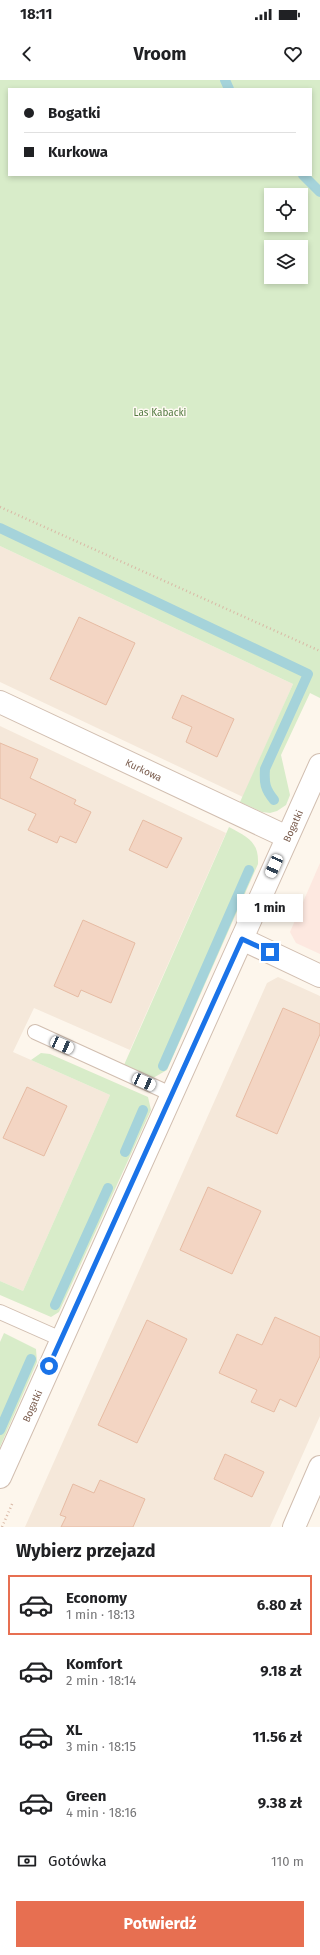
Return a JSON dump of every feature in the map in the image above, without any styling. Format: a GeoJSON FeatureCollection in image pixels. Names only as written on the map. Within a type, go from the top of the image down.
{"type":"FeatureCollection","features":[{"type":"Feature","properties":{"kind":"street","name":"Kurkowa"},"geometry":{"type":"LineString","coordinates":[[0,702],[287,837]]}},
{"type":"Feature","properties":{"kind":"street","name":"Bogatki"},"geometry":{"type":"LineString","coordinates":[[0,1477],[320,765]]}},
{"type":"Feature","properties":{"kind":"street"},"geometry":{"type":"LineString","coordinates":[[242,939],[320,976]]}},
{"type":"Feature","properties":{"kind":"street"},"geometry":{"type":"LineString","coordinates":[[294,1527],[320,1468]]}},
{"type":"Feature","properties":{"kind":"lane"},"geometry":{"type":"LineString","coordinates":[[35,1032],[171,1094]]}},
{"type":"Feature","properties":{"kind":"lane"},"geometry":{"type":"LineString","coordinates":[[0,1312],[61,1339]]}},
{"type":"Feature","properties":{"kind":"path"},"geometry":{"type":"LineString","coordinates":[[0,508],[320,651]]}},
{"type":"Feature","properties":{"kind":"shaded area"},"geometry":{"type":"Polygon","coordinates":[[[0,546],[293,684],[243,797],[0,682],[0,546]]]}},
{"type":"Feature","properties":{"kind":"shaded area"},"geometry":{"type":"Polygon","coordinates":[[[0,726],[226,833],[130,1050],[34,1008],[13,1052],[110,1095],[23,1291],[0,1281],[0,726]]]}},
{"type":"Feature","properties":{"kind":"shaded area"},"geometry":{"type":"Polygon","coordinates":[[[320,863],[320,954],[296,943],[290,932],[320,863]]]}},
{"type":"Feature","properties":{"kind":"shaded area"},"geometry":{"type":"Polygon","coordinates":[[[278,977],[320,996],[320,1416],[270,1527],[25,1527],[267,983],[278,977]]]}},
{"type":"Feature","properties":{"kind":"green space","name":"Las Kabacki"},"geometry":{"type":"Polygon","coordinates":[[[0,80],[320,80],[320,698],[310,693],[281,755],[290,795],[286,805],[277,811],[270,813],[262,812],[240,802],[293,684],[0,546],[0,80]]]}},
{"type":"Feature","properties":{"kind":"green space"},"geometry":{"type":"Polygon","coordinates":[[[229,827],[251,841],[258,856],[258,864],[167,1070],[153,1078],[124,1065],[229,827]]]}},
{"type":"Feature","properties":{"kind":"green space"},"geometry":{"type":"Polygon","coordinates":[[[41,1053],[50,1054],[148,1097],[151,1110],[59,1312],[51,1317],[0,1295],[0,1281],[23,1291],[110,1095],[31,1060],[41,1053]]]}},
{"type":"Feature","properties":{"kind":"green space"},"geometry":{"type":"Polygon","coordinates":[[[4,1333],[36,1349],[37,1362],[0,1447],[0,1342],[4,1333]]]}},
{"type":"Feature","properties":{"kind":"building"},"geometry":{"type":"Polygon","coordinates":[[[79,617],[135,643],[106,705],[50,679],[79,617]]]}},
{"type":"Feature","properties":{"kind":"building"},"geometry":{"type":"Polygon","coordinates":[[[182,695],[234,719],[217,757],[186,742],[192,727],[172,718],[182,695]]]}},
{"type":"Feature","properties":{"kind":"building"},"geometry":{"type":"Polygon","coordinates":[[[0,743],[38,759],[30,778],[76,800],[74,804],[91,812],[76,843],[60,836],[57,843],[28,830],[36,814],[0,798],[0,743]]]}},
{"type":"Feature","properties":{"kind":"building"},"geometry":{"type":"Polygon","coordinates":[[[143,820],[182,838],[167,868],[129,850],[143,820]]]}},
{"type":"Feature","properties":{"kind":"building"},"geometry":{"type":"Polygon","coordinates":[[[83,920],[135,943],[111,1003],[81,990],[78,997],[54,986],[83,920]]]}},
{"type":"Feature","properties":{"kind":"building"},"geometry":{"type":"Polygon","coordinates":[[[283,1008],[320,1024],[320,1034],[277,1134],[236,1116],[283,1008]]]}},
{"type":"Feature","properties":{"kind":"building"},"geometry":{"type":"Polygon","coordinates":[[[27,1087],[67,1106],[44,1156],[3,1138],[27,1087]]]}},
{"type":"Feature","properties":{"kind":"building"},"geometry":{"type":"Polygon","coordinates":[[[208,1187],[261,1211],[232,1274],[180,1250],[208,1187]]]}},
{"type":"Feature","properties":{"kind":"building"},"geometry":{"type":"Polygon","coordinates":[[[275,1317],[320,1337],[320,1356],[296,1407],[280,1399],[274,1412],[251,1402],[257,1390],[219,1373],[237,1334],[262,1345],[275,1317]]]}},
{"type":"Feature","properties":{"kind":"building"},"geometry":{"type":"Polygon","coordinates":[[[147,1320],[187,1339],[137,1443],[98,1425],[147,1320]]]}},
{"type":"Feature","properties":{"kind":"building"},"geometry":{"type":"Polygon","coordinates":[[[225,1454],[264,1472],[252,1497],[214,1479],[225,1454]]]}},
{"type":"Feature","properties":{"kind":"building"},"geometry":{"type":"Polygon","coordinates":[[[100,1480],[145,1499],[133,1527],[61,1527],[66,1517],[60,1515],[73,1484],[94,1493],[100,1480]]]}},
{"type":"Feature","properties":{"kind":"waterway"},"geometry":{"type":"LineString","coordinates":[[225,80],[229,88]]}},
{"type":"Feature","properties":{"kind":"waterway"},"geometry":{"type":"LineString","coordinates":[[304,176],[320,192]]}},
{"type":"Feature","properties":{"kind":"waterway"},"geometry":{"type":"LineString","coordinates":[[0,528],[308,674],[265,769],[266,786],[274,800]]}},
{"type":"Feature","properties":{"kind":"waterway"},"geometry":{"type":"LineString","coordinates":[[163,1066],[249,870]]}},
{"type":"Feature","properties":{"kind":"waterway"},"geometry":{"type":"LineString","coordinates":[[125,1152],[143,1110]]}},
{"type":"Feature","properties":{"kind":"waterway"},"geometry":{"type":"LineString","coordinates":[[55,1305],[108,1188]]}},
{"type":"Feature","properties":{"kind":"waterway"},"geometry":{"type":"LineString","coordinates":[[0,1430],[31,1359]]}},
{"type":"Feature","properties":{"kind":"route"},"geometry":{"type":"LineString","coordinates":[[49,1366],[242,939],[270,952]]}}]}
